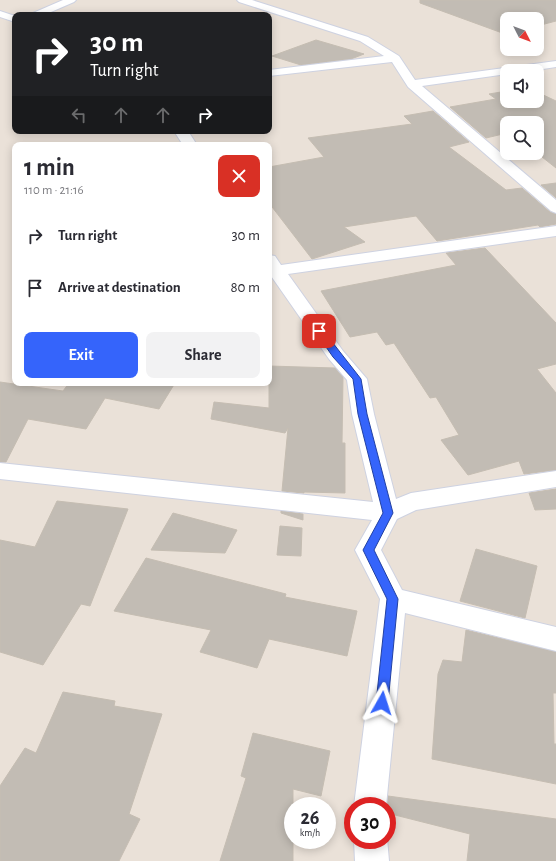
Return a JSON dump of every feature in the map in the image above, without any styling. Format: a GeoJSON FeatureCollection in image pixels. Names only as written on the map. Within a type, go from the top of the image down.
{"type":"FeatureCollection","features":[{"type":"Feature","properties":{"kind":"street"},"geometry":{"type":"LineString","coordinates":[[43,12],[71,0]]}},
{"type":"Feature","properties":{"kind":"street"},"geometry":{"type":"LineString","coordinates":[[242,0],[364,39],[395,58],[412,84],[556,208]]}},
{"type":"Feature","properties":{"kind":"street"},"geometry":{"type":"LineString","coordinates":[[0,14],[12,18]]}},
{"type":"Feature","properties":{"kind":"street"},"geometry":{"type":"LineString","coordinates":[[272,73],[395,58]]}},
{"type":"Feature","properties":{"kind":"street"},"geometry":{"type":"LineString","coordinates":[[412,84],[556,64]]}},
{"type":"Feature","properties":{"kind":"street"},"geometry":{"type":"LineString","coordinates":[[371,797],[393,599],[368,550],[388,513],[363,414],[357,379],[336,355],[273,266],[556,231]]}},
{"type":"Feature","properties":{"kind":"street"},"geometry":{"type":"LineString","coordinates":[[0,471],[388,513],[411,502],[439,499],[556,479]]}},
{"type":"Feature","properties":{"kind":"street"},"geometry":{"type":"LineString","coordinates":[[393,599],[556,639]]}},
{"type":"Feature","properties":{"kind":"street"},"geometry":{"type":"LineString","coordinates":[[371,849],[372,861]]}},
{"type":"Feature","properties":{"kind":"building"},"geometry":{"type":"Polygon","coordinates":[[[420,0],[556,0],[556,21],[544,24],[544,12],[500,12],[500,32],[420,3],[420,0]]]}},
{"type":"Feature","properties":{"kind":"building"},"geometry":{"type":"Polygon","coordinates":[[[316,40],[364,54],[351,59],[301,65],[272,56],[316,40]]]}},
{"type":"Feature","properties":{"kind":"building"},"geometry":{"type":"Polygon","coordinates":[[[500,92],[500,108],[544,108],[544,95],[556,101],[556,168],[544,159],[544,116],[500,116],[500,135],[486,138],[450,107],[496,99],[489,94],[500,92]]]}},
{"type":"Feature","properties":{"kind":"building"},"geometry":{"type":"Polygon","coordinates":[[[433,111],[469,142],[449,147],[506,190],[522,188],[550,212],[556,214],[556,224],[540,227],[538,225],[437,241],[416,216],[344,227],[365,242],[312,259],[272,207],[272,166],[324,157],[308,138],[412,124],[404,116],[433,111]]]}},
{"type":"Feature","properties":{"kind":"building"},"geometry":{"type":"Polygon","coordinates":[[[556,183],[556,198],[541,185],[556,183]]]}},
{"type":"Feature","properties":{"kind":"building"},"geometry":{"type":"Polygon","coordinates":[[[485,248],[556,323],[556,364],[537,369],[556,393],[556,470],[524,474],[519,461],[468,475],[441,440],[459,435],[436,397],[430,398],[394,343],[386,345],[377,332],[350,337],[321,291],[456,265],[446,253],[485,248]]]}},
{"type":"Feature","properties":{"kind":"building"},"geometry":{"type":"Polygon","coordinates":[[[272,366],[335,368],[343,377],[342,443],[345,443],[345,493],[304,493],[282,491],[288,428],[285,433],[211,419],[214,402],[269,408],[269,386],[272,386],[272,366]]]}},
{"type":"Feature","properties":{"kind":"building"},"geometry":{"type":"Polygon","coordinates":[[[0,382],[12,384],[12,386],[28,386],[63,391],[67,386],[173,386],[159,409],[105,398],[86,429],[28,419],[6,462],[0,462],[0,382]]]}},
{"type":"Feature","properties":{"kind":"building"},"geometry":{"type":"Polygon","coordinates":[[[556,489],[556,509],[535,510],[529,493],[556,489]]]}},
{"type":"Feature","properties":{"kind":"building"},"geometry":{"type":"Polygon","coordinates":[[[57,501],[128,509],[90,606],[81,604],[43,665],[0,652],[0,540],[35,547],[57,501]]]}},
{"type":"Feature","properties":{"kind":"building"},"geometry":{"type":"Polygon","coordinates":[[[281,511],[303,514],[303,520],[281,513],[281,511]]]}},
{"type":"Feature","properties":{"kind":"building"},"geometry":{"type":"Polygon","coordinates":[[[173,513],[237,530],[225,553],[151,550],[173,513]]]}},
{"type":"Feature","properties":{"kind":"building"},"geometry":{"type":"Polygon","coordinates":[[[280,526],[302,528],[301,556],[277,555],[280,526]]]}},
{"type":"Feature","properties":{"kind":"building"},"geometry":{"type":"Polygon","coordinates":[[[476,549],[537,566],[525,618],[460,601],[476,549]]]}},
{"type":"Feature","properties":{"kind":"building"},"geometry":{"type":"Polygon","coordinates":[[[146,558],[286,594],[285,597],[357,611],[347,656],[269,639],[257,668],[200,652],[211,630],[114,611],[146,558]]]}},
{"type":"Feature","properties":{"kind":"building"},"geometry":{"type":"Polygon","coordinates":[[[466,630],[556,652],[556,693],[553,693],[554,744],[556,744],[556,784],[432,759],[438,674],[443,660],[462,662],[466,630]]]}},
{"type":"Feature","properties":{"kind":"building"},"geometry":{"type":"Polygon","coordinates":[[[63,692],[115,701],[114,706],[162,714],[129,814],[140,819],[119,861],[0,861],[0,786],[25,748],[36,753],[63,692]]]}},
{"type":"Feature","properties":{"kind":"building"},"geometry":{"type":"Polygon","coordinates":[[[253,733],[330,751],[321,796],[293,789],[293,797],[284,797],[284,849],[293,849],[293,861],[220,861],[246,778],[241,776],[253,733]]]}},
{"type":"Feature","properties":{"kind":"building"},"geometry":{"type":"Polygon","coordinates":[[[396,797],[556,819],[556,861],[467,861],[470,834],[396,815],[396,797]]]}},
{"type":"Feature","properties":{"kind":"route"},"geometry":{"type":"LineString","coordinates":[[319,331],[336,355],[357,379],[363,414],[388,513],[368,550],[393,599],[382,703]]}}]}
